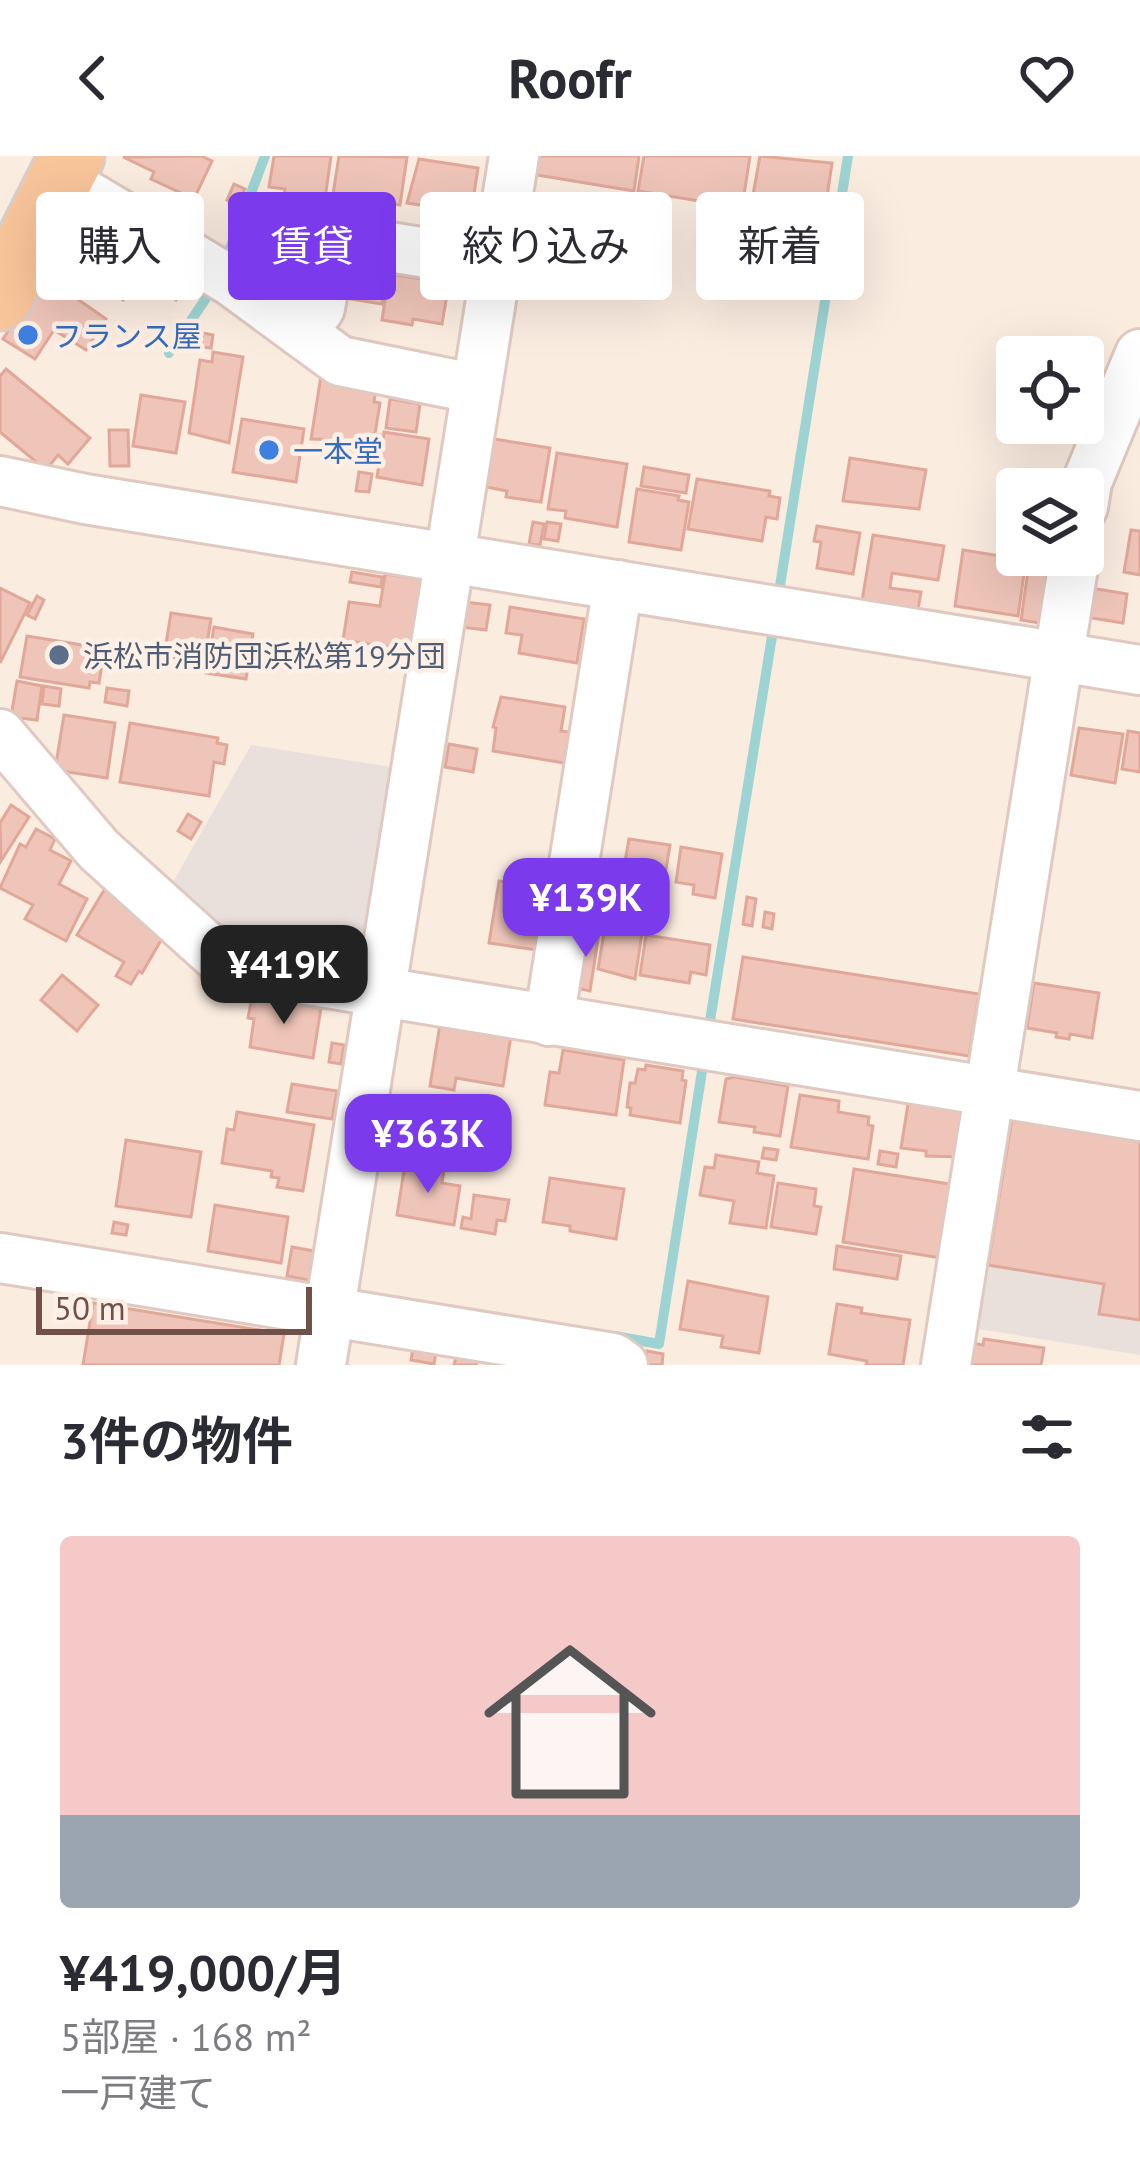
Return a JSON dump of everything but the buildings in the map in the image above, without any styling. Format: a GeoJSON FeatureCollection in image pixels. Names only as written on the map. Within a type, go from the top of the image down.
{"type":"FeatureCollection","features":[{"type":"Feature","properties":{"kind":"main road"},"geometry":{"type":"LineString","coordinates":[[8,263],[66,168]]}},
{"type":"Feature","properties":{"kind":"street"},"geometry":{"type":"LineString","coordinates":[[508,192],[514,156]]}},
{"type":"Feature","properties":{"kind":"street"},"geometry":{"type":"LineString","coordinates":[[66,168],[340,361],[477,389]]}},
{"type":"Feature","properties":{"kind":"street"},"geometry":{"type":"LineString","coordinates":[[302,333],[320,308],[332,238],[420,252]]}},
{"type":"Feature","properties":{"kind":"street"},"geometry":{"type":"LineString","coordinates":[[321,1365],[491,300]]}},
{"type":"Feature","properties":{"kind":"street"},"geometry":{"type":"LineString","coordinates":[[1093,468],[1140,354]]}},
{"type":"Feature","properties":{"kind":"street"},"geometry":{"type":"LineString","coordinates":[[0,482],[1140,670]]}},
{"type":"Feature","properties":{"kind":"street"},"geometry":{"type":"LineString","coordinates":[[946,1365],[1072,576]]}},
{"type":"Feature","properties":{"kind":"street"},"geometry":{"type":"LineString","coordinates":[[549,1021],[618,585]]}},
{"type":"Feature","properties":{"kind":"street"},"geometry":{"type":"LineString","coordinates":[[0,734],[99,850],[229,967],[1140,1116]]}},
{"type":"Feature","properties":{"kind":"street"},"geometry":{"type":"LineString","coordinates":[[0,1258],[613,1358],[623,1365]]}},
{"type":"Feature","properties":{"kind":"shaded area"},"geometry":{"type":"Polygon","coordinates":[[[251,745],[391,767],[359,967],[241,948],[169,889],[251,745]]]}},
{"type":"Feature","properties":{"kind":"shaded area"},"geometry":{"type":"Polygon","coordinates":[[[1000,1111],[1140,1133],[1140,1355],[966,1327],[1000,1111]]]}},
{"type":"Feature","properties":{"kind":"waterway"},"geometry":{"type":"LineString","coordinates":[[225,262],[265,156]]}},
{"type":"Feature","properties":{"kind":"waterway"},"geometry":{"type":"LineString","coordinates":[[779,592],[848,156]]}},
{"type":"Feature","properties":{"kind":"waterway"},"geometry":{"type":"LineString","coordinates":[[169,353],[215,285]]}},
{"type":"Feature","properties":{"kind":"waterway"},"geometry":{"type":"LineString","coordinates":[[709,1027],[773,630]]}},
{"type":"Feature","properties":{"kind":"waterway"},"geometry":{"type":"LineString","coordinates":[[615,1336],[659,1344],[703,1065]]}},
{"type":"Feature","properties":{"kind":"place","name":"フランス屋"},"geometry":{"type":"Point","coordinates":[28,335]}},
{"type":"Feature","properties":{"kind":"place","name":"一本堂"},"geometry":{"type":"Point","coordinates":[269,450]}},
{"type":"Feature","properties":{"kind":"place","name":"浜松市消防団浜松第19分団"},"geometry":{"type":"Point","coordinates":[59,655]}}]}
